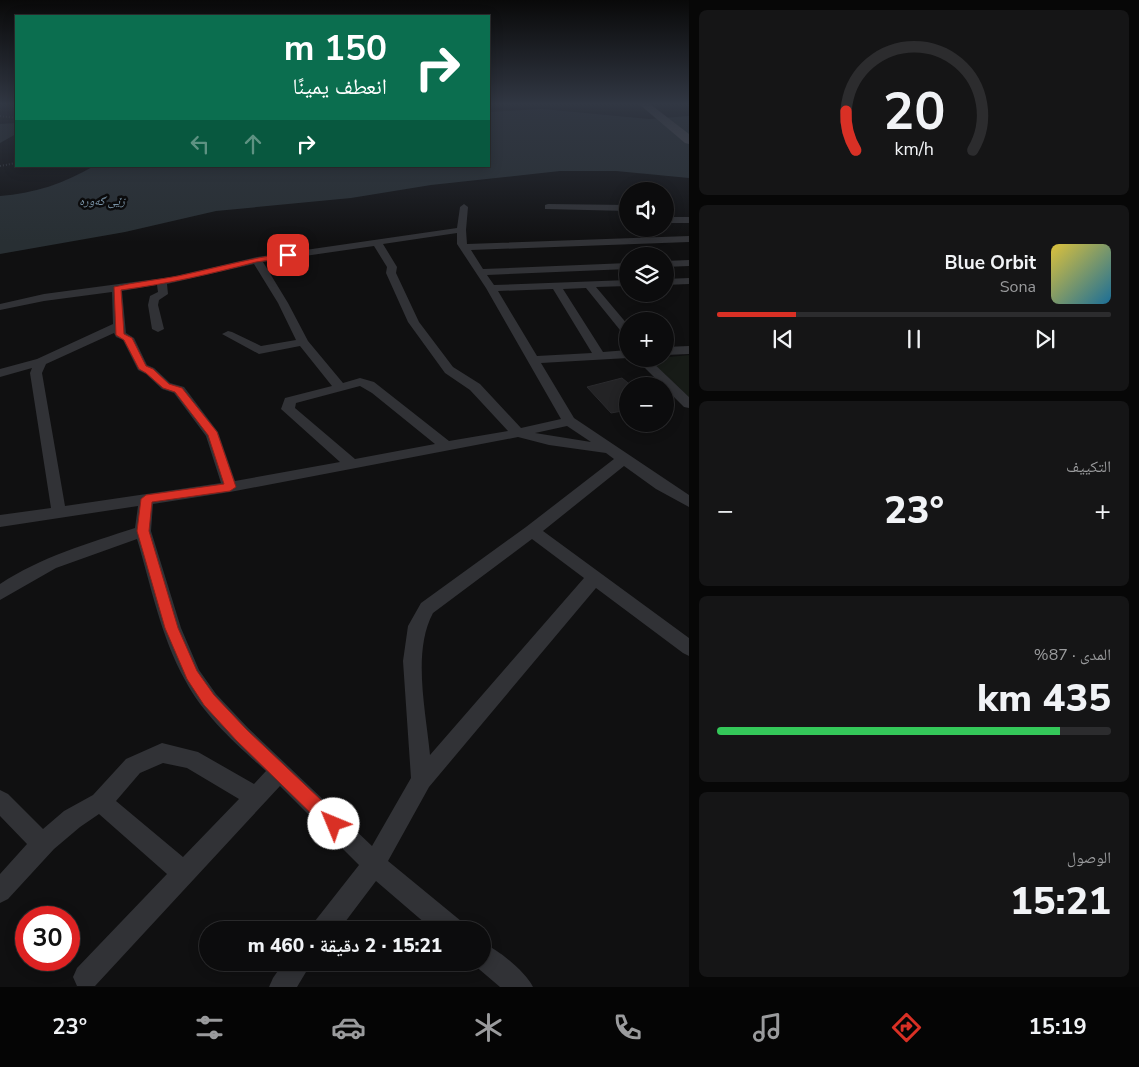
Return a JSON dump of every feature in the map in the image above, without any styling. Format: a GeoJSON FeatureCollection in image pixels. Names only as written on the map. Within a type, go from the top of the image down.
{"type":"FeatureCollection","features":[{"type":"Feature","properties":{"kind":"street"},"geometry":{"type":"LineString","coordinates":[[464,207],[461,230],[462,244],[491,288],[569,421],[689,502]]}},
{"type":"Feature","properties":{"kind":"street"},"geometry":{"type":"LineString","coordinates":[[548,207],[619,208]]}},
{"type":"Feature","properties":{"kind":"street"},"geometry":{"type":"LineString","coordinates":[[674,220],[689,220]]}},
{"type":"Feature","properties":{"kind":"street"},"geometry":{"type":"LineString","coordinates":[[0,307],[36,298],[162,282],[257,260],[461,230]]}},
{"type":"Feature","properties":{"kind":"street"},"geometry":{"type":"LineString","coordinates":[[464,247],[689,239]]}},
{"type":"Feature","properties":{"kind":"street"},"geometry":{"type":"LineString","coordinates":[[378,243],[392,267],[391,273],[414,322],[442,361],[454,374],[466,380],[518,433],[549,441],[608,449]]}},
{"type":"Feature","properties":{"kind":"street"},"geometry":{"type":"LineString","coordinates":[[257,260],[283,303],[303,342],[340,388]]}},
{"type":"Feature","properties":{"kind":"street"},"geometry":{"type":"LineString","coordinates":[[674,264],[689,263]]}},
{"type":"Feature","properties":{"kind":"street"},"geometry":{"type":"LineString","coordinates":[[481,272],[619,266]]}},
{"type":"Feature","properties":{"kind":"street"},"geometry":{"type":"LineString","coordinates":[[674,282],[689,281]]}},
{"type":"Feature","properties":{"kind":"street"},"geometry":{"type":"LineString","coordinates":[[158,329],[153,306],[154,298],[163,294],[162,282]]}},
{"type":"Feature","properties":{"kind":"street"},"geometry":{"type":"LineString","coordinates":[[491,288],[619,283]]}},
{"type":"Feature","properties":{"kind":"street"},"geometry":{"type":"LineString","coordinates":[[589,284],[619,322]]}},
{"type":"Feature","properties":{"kind":"street"},"geometry":{"type":"LineString","coordinates":[[556,286],[600,356]]}},
{"type":"Feature","properties":{"kind":"street"},"geometry":{"type":"LineString","coordinates":[[116,288],[120,335],[128,338],[142,367],[150,371],[166,386],[179,390],[213,435],[230,487]]}},
{"type":"Feature","properties":{"kind":"street"},"geometry":{"type":"LineString","coordinates":[[0,373],[41,362],[119,326]]}},
{"type":"Feature","properties":{"kind":"street"},"geometry":{"type":"LineString","coordinates":[[228,334],[259,350],[303,342]]}},
{"type":"Feature","properties":{"kind":"street"},"geometry":{"type":"LineString","coordinates":[[674,351],[689,350]]}},
{"type":"Feature","properties":{"kind":"street"},"geometry":{"type":"LineString","coordinates":[[532,360],[619,355]]}},
{"type":"Feature","properties":{"kind":"street"},"geometry":{"type":"LineString","coordinates":[[41,362],[36,373],[59,513]]}},
{"type":"Feature","properties":{"kind":"street"},"geometry":{"type":"LineString","coordinates":[[650,367],[689,404]]}},
{"type":"Feature","properties":{"kind":"street"},"geometry":{"type":"LineString","coordinates":[[352,464],[288,408],[290,401],[360,382],[370,385],[446,446]]}},
{"type":"Feature","properties":{"kind":"street"},"geometry":{"type":"LineString","coordinates":[[0,521],[230,487],[518,433],[569,421]]}},
{"type":"Feature","properties":{"kind":"street"},"geometry":{"type":"LineString","coordinates":[[422,780],[412,661],[416,626],[427,608],[532,531],[623,459]]}},
{"type":"Feature","properties":{"kind":"street"},"geometry":{"type":"LineString","coordinates":[[146,499],[143,531],[172,628],[192,675],[209,700],[241,735],[374,864],[441,921]]}},
{"type":"Feature","properties":{"kind":"street"},"geometry":{"type":"LineString","coordinates":[[0,593],[12,584],[76,553],[143,531]]}},
{"type":"Feature","properties":{"kind":"street"},"geometry":{"type":"LineString","coordinates":[[532,531],[689,648]]}},
{"type":"Feature","properties":{"kind":"street"},"geometry":{"type":"LineString","coordinates":[[331,921],[374,864],[422,780],[594,578]]}},
{"type":"Feature","properties":{"kind":"street"},"geometry":{"type":"LineString","coordinates":[[0,891],[43,844],[86,809],[101,802],[133,766],[162,753],[191,759],[256,797]]}},
{"type":"Feature","properties":{"kind":"street"},"geometry":{"type":"LineString","coordinates":[[86,977],[280,771]]}},
{"type":"Feature","properties":{"kind":"street"},"geometry":{"type":"LineString","coordinates":[[0,801],[43,844]]}},
{"type":"Feature","properties":{"kind":"street"},"geometry":{"type":"LineString","coordinates":[[101,802],[184,873]]}},
{"type":"Feature","properties":{"kind":"street"},"geometry":{"type":"LineString","coordinates":[[491,963],[520,987]]}},
{"type":"Feature","properties":{"kind":"street"},"geometry":{"type":"LineString","coordinates":[[282,987],[294,971]]}},
{"type":"Feature","properties":{"kind":"path"},"geometry":{"type":"LineString","coordinates":[[0,166],[15,163]]}},
{"type":"Feature","properties":{"kind":"shaded area"},"geometry":{"type":"Polygon","coordinates":[[[689,355],[689,397],[674,383],[674,377],[667,377],[657,367],[674,367],[674,356],[689,355]]]}},
{"type":"Feature","properties":{"kind":"water","name":"زێی گەورە"},"geometry":{"type":"Polygon","coordinates":[[[490,150],[689,150],[689,178],[616,171],[560,171],[431,185],[351,198],[216,211],[125,232],[0,254],[0,196],[37,190],[72,178],[92,167],[490,167],[490,150]]]}},
{"type":"Feature","properties":{"kind":"building"},"geometry":{"type":"Polygon","coordinates":[[[619,379],[619,412],[611,413],[587,387],[619,379]]]}},
{"type":"Feature","properties":{"kind":"route"},"geometry":{"type":"LineString","coordinates":[[288,255],[257,260],[162,282],[116,288],[119,326],[120,335],[128,338],[142,367],[150,371],[166,386],[179,390],[213,435],[230,487],[146,499],[143,531],[172,628],[192,675],[209,700],[241,735],[334,824]]}}]}
